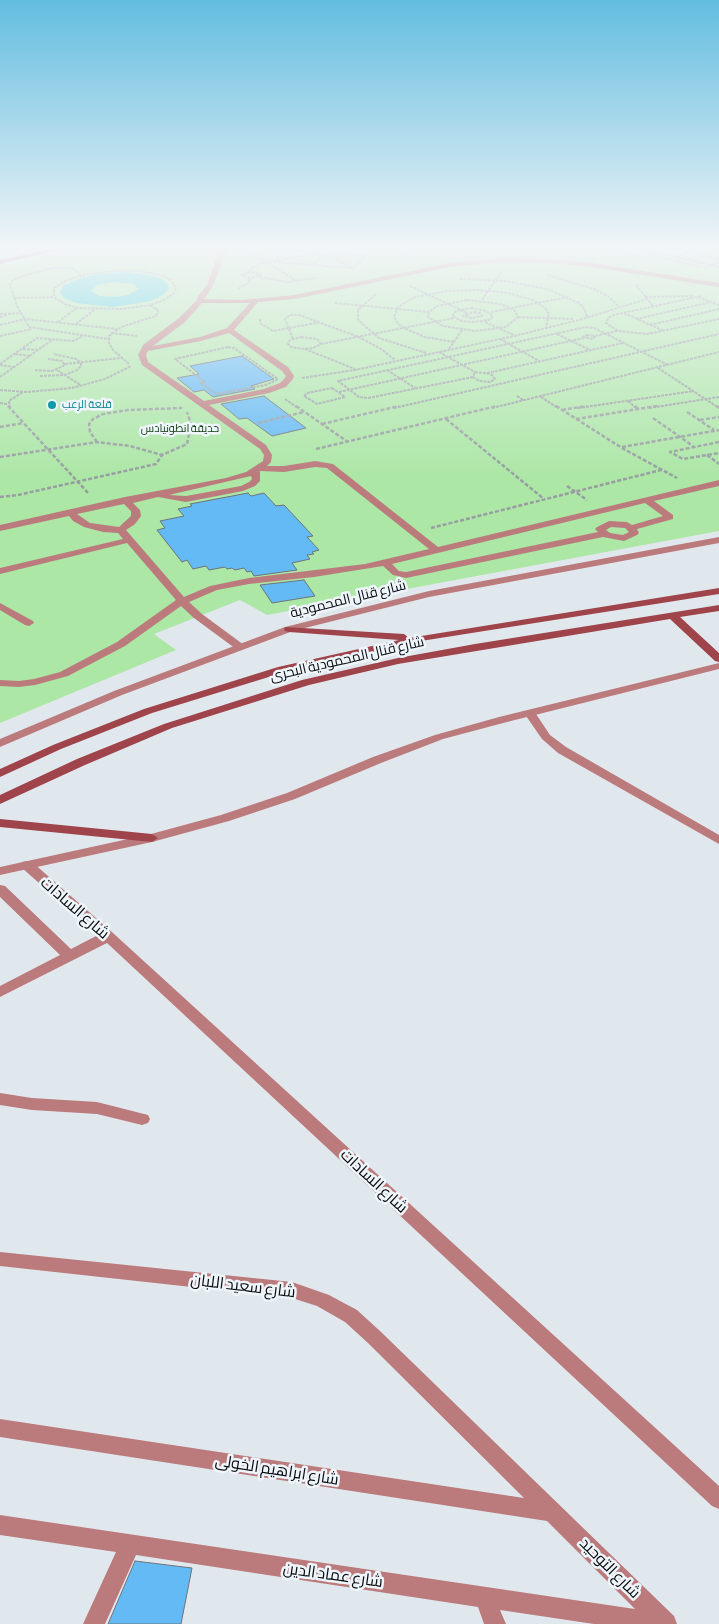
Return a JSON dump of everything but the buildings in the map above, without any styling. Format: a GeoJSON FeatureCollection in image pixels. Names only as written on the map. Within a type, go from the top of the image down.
{"type":"FeatureCollection","features":[{"type":"Feature","properties":{"kind":"main road","name":"شارع قنال المحمودية البحرى"},"geometry":{"type":"LineString","coordinates":[[0,773],[102,728],[193,696],[282,669],[421,638],[719,592]]}},
{"type":"Feature","properties":{"kind":"main road","name":"شارع قنال المحمودية البحرى"},"geometry":{"type":"LineString","coordinates":[[0,800],[81,762],[168,726],[232,704],[306,682],[388,663],[475,647],[719,608]]}},
{"type":"Feature","properties":{"kind":"main road"},"geometry":{"type":"LineString","coordinates":[[673,616],[719,659]]}},
{"type":"Feature","properties":{"kind":"main road"},"geometry":{"type":"LineString","coordinates":[[290,629],[421,638]]}},
{"type":"Feature","properties":{"kind":"main road"},"geometry":{"type":"LineString","coordinates":[[0,823],[152,838]]}},
{"type":"Feature","properties":{"kind":"street"},"geometry":{"type":"LineString","coordinates":[[0,528],[157,494],[170,498],[186,499],[243,488],[252,484],[257,479],[257,470],[269,458],[263,447],[145,362],[142,355],[144,350],[177,324]]}},
{"type":"Feature","properties":{"kind":"street"},"geometry":{"type":"LineString","coordinates":[[144,350],[201,339],[230,330],[236,324]]}},
{"type":"Feature","properties":{"kind":"street"},"geometry":{"type":"LineString","coordinates":[[202,404],[271,389],[289,379],[290,376],[285,369],[230,330]]}},
{"type":"Feature","properties":{"kind":"street"},"geometry":{"type":"LineString","coordinates":[[257,470],[284,469],[315,464],[330,466],[413,532],[432,552],[442,567]]}},
{"type":"Feature","properties":{"kind":"street"},"geometry":{"type":"LineString","coordinates":[[0,683],[18,684],[35,682],[64,674],[121,644],[182,600],[197,593],[231,584],[340,571],[385,562],[719,483]]}},
{"type":"Feature","properties":{"kind":"street"},"geometry":{"type":"LineString","coordinates":[[121,530],[132,522],[136,516],[135,510],[125,500]]}},
{"type":"Feature","properties":{"kind":"street"},"geometry":{"type":"LineString","coordinates":[[602,534],[600,532],[601,527],[608,524],[621,524],[632,528],[670,517],[647,500]]}},
{"type":"Feature","properties":{"kind":"street"},"geometry":{"type":"LineString","coordinates":[[71,512],[76,519],[87,525],[121,530],[198,616],[240,647]]}},
{"type":"Feature","properties":{"kind":"street"},"geometry":{"type":"LineString","coordinates":[[594,513],[608,524]]}},
{"type":"Feature","properties":{"kind":"street"},"geometry":{"type":"LineString","coordinates":[[385,562],[396,574],[402,575],[602,534],[618,538],[629,537],[634,533],[632,528]]}},
{"type":"Feature","properties":{"kind":"street"},"geometry":{"type":"LineString","coordinates":[[523,530],[543,546]]}},
{"type":"Feature","properties":{"kind":"street"},"geometry":{"type":"LineString","coordinates":[[0,571],[130,540]]}},
{"type":"Feature","properties":{"kind":"street","name":"شارع قنال المحمودية"},"geometry":{"type":"LineString","coordinates":[[0,744],[118,693],[290,629],[359,610],[429,594],[719,540]]}},
{"type":"Feature","properties":{"kind":"street"},"geometry":{"type":"LineString","coordinates":[[0,606],[30,623]]}},
{"type":"Feature","properties":{"kind":"street"},"geometry":{"type":"LineString","coordinates":[[0,871],[152,838],[225,818],[292,796],[377,760],[439,737],[719,666]]}},
{"type":"Feature","properties":{"kind":"street"},"geometry":{"type":"LineString","coordinates":[[530,713],[546,737],[562,750],[719,840]]}},
{"type":"Feature","properties":{"kind":"street","name":"شارع السادات"},"geometry":{"type":"LineString","coordinates":[[27,866],[108,936],[719,1499]]}},
{"type":"Feature","properties":{"kind":"street"},"geometry":{"type":"LineString","coordinates":[[0,889],[70,956]]}},
{"type":"Feature","properties":{"kind":"street"},"geometry":{"type":"LineString","coordinates":[[0,992],[108,936]]}},
{"type":"Feature","properties":{"kind":"street"},"geometry":{"type":"LineString","coordinates":[[0,1099],[32,1104],[97,1108],[142,1119]]}},
{"type":"Feature","properties":{"kind":"street","name":"شارع سعيد اللبان"},"geometry":{"type":"LineString","coordinates":[[0,1260],[292,1290],[323,1300],[350,1316],[374,1337],[553,1512]]}},
{"type":"Feature","properties":{"kind":"street","name":"شارع ابراهيم الخولى"},"geometry":{"type":"LineString","coordinates":[[0,1428],[553,1512]]}},
{"type":"Feature","properties":{"kind":"street","name":"شارع التوحيد"},"geometry":{"type":"LineString","coordinates":[[553,1512],[666,1624]]}},
{"type":"Feature","properties":{"kind":"street","name":"شارع عماد الدين"},"geometry":{"type":"LineString","coordinates":[[0,1525],[666,1624]]}},
{"type":"Feature","properties":{"kind":"street"},"geometry":{"type":"LineString","coordinates":[[94,1624],[130,1545]]}},
{"type":"Feature","properties":{"kind":"street"},"geometry":{"type":"LineString","coordinates":[[484,1597],[495,1624]]}},
{"type":"Feature","properties":{"kind":"path"},"geometry":{"type":"LineString","coordinates":[[29,324],[33,329]]}},
{"type":"Feature","properties":{"kind":"path"},"geometry":{"type":"LineString","coordinates":[[75,324],[117,329]]}},
{"type":"Feature","properties":{"kind":"path"},"geometry":{"type":"LineString","coordinates":[[0,390],[23,392],[50,391],[82,386],[106,379],[132,366],[113,350],[108,343],[108,339],[111,333],[117,329],[133,324]]}},
{"type":"Feature","properties":{"kind":"path"},"geometry":{"type":"LineString","coordinates":[[262,324],[269,330],[276,331],[313,324]]}},
{"type":"Feature","properties":{"kind":"path"},"geometry":{"type":"LineString","coordinates":[[286,324],[293,339]]}},
{"type":"Feature","properties":{"kind":"path"},"geometry":{"type":"LineString","coordinates":[[327,324],[359,336],[381,349],[396,361]]}},
{"type":"Feature","properties":{"kind":"path"},"geometry":{"type":"LineString","coordinates":[[362,324],[372,334],[397,345],[428,354]]}},
{"type":"Feature","properties":{"kind":"path"},"geometry":{"type":"LineString","coordinates":[[399,324],[404,328],[425,337],[454,342]]}},
{"type":"Feature","properties":{"kind":"path"},"geometry":{"type":"LineString","coordinates":[[304,349],[359,336],[425,324]]}},
{"type":"Feature","properties":{"kind":"path"},"geometry":{"type":"LineString","coordinates":[[440,324],[462,330],[499,328],[510,324]]}},
{"type":"Feature","properties":{"kind":"path"},"geometry":{"type":"LineString","coordinates":[[490,324],[514,336]]}},
{"type":"Feature","properties":{"kind":"path"},"geometry":{"type":"LineString","coordinates":[[546,328],[547,324]]}},
{"type":"Feature","properties":{"kind":"path"},"geometry":{"type":"LineString","coordinates":[[289,379],[355,370],[563,324]]}},
{"type":"Feature","properties":{"kind":"path"},"geometry":{"type":"LineString","coordinates":[[607,324],[609,327],[618,331],[642,334],[665,332],[699,324]]}},
{"type":"Feature","properties":{"kind":"path"},"geometry":{"type":"LineString","coordinates":[[647,324],[665,332]]}},
{"type":"Feature","properties":{"kind":"path"},"geometry":{"type":"LineString","coordinates":[[650,325],[656,324]]}},
{"type":"Feature","properties":{"kind":"path"},"geometry":{"type":"LineString","coordinates":[[501,388],[490,382],[473,377],[368,398],[359,396],[338,381],[386,369],[588,327],[668,365]]}},
{"type":"Feature","properties":{"kind":"path"},"geometry":{"type":"LineString","coordinates":[[0,336],[33,329],[108,339]]}},
{"type":"Feature","properties":{"kind":"path"},"geometry":{"type":"LineString","coordinates":[[449,349],[462,330]]}},
{"type":"Feature","properties":{"kind":"path"},"geometry":{"type":"LineString","coordinates":[[339,392],[345,397],[320,404],[314,403],[304,396],[307,393],[329,388],[339,392],[349,390],[572,341],[584,338],[584,335],[595,336],[618,331]]}},
{"type":"Feature","properties":{"kind":"path"},"geometry":{"type":"LineString","coordinates":[[556,333],[590,350]]}},
{"type":"Feature","properties":{"kind":"path"},"geometry":{"type":"LineString","coordinates":[[322,424],[719,334]]}},
{"type":"Feature","properties":{"kind":"path"},"geometry":{"type":"LineString","coordinates":[[0,365],[37,338],[75,341],[84,336]]}},
{"type":"Feature","properties":{"kind":"path"},"geometry":{"type":"LineString","coordinates":[[321,344],[320,340],[314,338],[293,339],[288,342],[288,345],[304,349],[355,370]]}},
{"type":"Feature","properties":{"kind":"path"},"geometry":{"type":"LineString","coordinates":[[500,338],[540,361]]}},
{"type":"Feature","properties":{"kind":"path"},"geometry":{"type":"LineString","coordinates":[[0,377],[53,339]]}},
{"type":"Feature","properties":{"kind":"path"},"geometry":{"type":"LineString","coordinates":[[439,352],[475,372],[487,373],[624,343]]}},
{"type":"Feature","properties":{"kind":"path"},"geometry":{"type":"LineString","coordinates":[[232,347],[278,379],[266,385],[216,394],[201,383],[205,382],[176,359],[180,356],[232,347]]}},
{"type":"Feature","properties":{"kind":"path"},"geometry":{"type":"LineString","coordinates":[[22,348],[38,350]]}},
{"type":"Feature","properties":{"kind":"path"},"geometry":{"type":"LineString","coordinates":[[308,451],[719,352]]}},
{"type":"Feature","properties":{"kind":"path"},"geometry":{"type":"LineString","coordinates":[[14,354],[30,356]]}},
{"type":"Feature","properties":{"kind":"path"},"geometry":{"type":"LineString","coordinates":[[53,354],[72,357],[81,363]]}},
{"type":"Feature","properties":{"kind":"path"},"geometry":{"type":"LineString","coordinates":[[48,359],[65,364],[121,358]]}},
{"type":"Feature","properties":{"kind":"path"},"geometry":{"type":"LineString","coordinates":[[40,376],[65,375],[79,368],[81,363]]}},
{"type":"Feature","properties":{"kind":"path"},"geometry":{"type":"LineString","coordinates":[[35,370],[57,370],[64,367],[65,364]]}},
{"type":"Feature","properties":{"kind":"path"},"geometry":{"type":"LineString","coordinates":[[0,365],[14,367]]}},
{"type":"Feature","properties":{"kind":"path"},"geometry":{"type":"LineString","coordinates":[[657,367],[719,408]]}},
{"type":"Feature","properties":{"kind":"path"},"geometry":{"type":"LineString","coordinates":[[386,369],[416,388]]}},
{"type":"Feature","properties":{"kind":"path"},"geometry":{"type":"LineString","coordinates":[[57,370],[82,386]]}},
{"type":"Feature","properties":{"kind":"path"},"geometry":{"type":"LineString","coordinates":[[473,377],[475,372]]}},
{"type":"Feature","properties":{"kind":"path"},"geometry":{"type":"LineString","coordinates":[[487,373],[495,378],[490,382]]}},
{"type":"Feature","properties":{"kind":"path"},"geometry":{"type":"LineString","coordinates":[[271,389],[348,442]]}},
{"type":"Feature","properties":{"kind":"path"},"geometry":{"type":"LineString","coordinates":[[562,410],[694,391]]}},
{"type":"Feature","properties":{"kind":"path"},"geometry":{"type":"LineString","coordinates":[[8,404],[12,398],[23,392]]}},
{"type":"Feature","properties":{"kind":"path"},"geometry":{"type":"LineString","coordinates":[[517,396],[524,400]]}},
{"type":"Feature","properties":{"kind":"path"},"geometry":{"type":"LineString","coordinates":[[540,396],[622,448],[679,479]]}},
{"type":"Feature","properties":{"kind":"path"},"geometry":{"type":"LineString","coordinates":[[576,419],[719,397]]}},
{"type":"Feature","properties":{"kind":"path"},"geometry":{"type":"LineString","coordinates":[[628,401],[639,409]]}},
{"type":"Feature","properties":{"kind":"path"},"geometry":{"type":"LineString","coordinates":[[0,496],[78,482],[153,465],[162,456],[184,446],[189,441],[191,419],[176,402]]}},
{"type":"Feature","properties":{"kind":"path"},"geometry":{"type":"LineString","coordinates":[[0,403],[8,404]]}},
{"type":"Feature","properties":{"kind":"path"},"geometry":{"type":"LineString","coordinates":[[8,404],[9,408],[100,506]]}},
{"type":"Feature","properties":{"kind":"path"},"geometry":{"type":"LineString","coordinates":[[97,442],[90,432],[89,424],[93,419],[103,414],[128,410],[183,408]]}},
{"type":"Feature","properties":{"kind":"path"},"geometry":{"type":"LineString","coordinates":[[258,424],[305,412]]}},
{"type":"Feature","properties":{"kind":"path"},"geometry":{"type":"LineString","coordinates":[[687,412],[715,431]]}},
{"type":"Feature","properties":{"kind":"path"},"geometry":{"type":"LineString","coordinates":[[700,420],[719,417]]}},
{"type":"Feature","properties":{"kind":"path"},"geometry":{"type":"LineString","coordinates":[[653,418],[693,446]]}},
{"type":"Feature","properties":{"kind":"path"},"geometry":{"type":"LineString","coordinates":[[446,419],[544,499]]}},
{"type":"Feature","properties":{"kind":"path"},"geometry":{"type":"LineString","coordinates":[[0,427],[23,423]]}},
{"type":"Feature","properties":{"kind":"path"},"geometry":{"type":"LineString","coordinates":[[622,448],[719,430]]}},
{"type":"Feature","properties":{"kind":"path"},"geometry":{"type":"LineString","coordinates":[[0,457],[97,442],[130,446],[162,456]]}},
{"type":"Feature","properties":{"kind":"path"},"geometry":{"type":"LineString","coordinates":[[719,442],[670,452],[683,460],[719,453]]}},
{"type":"Feature","properties":{"kind":"path"},"geometry":{"type":"LineString","coordinates":[[707,455],[719,464]]}},
{"type":"Feature","properties":{"kind":"path"},"geometry":{"type":"LineString","coordinates":[[413,532],[661,470]]}},
{"type":"Feature","properties":{"kind":"path"},"geometry":{"type":"LineString","coordinates":[[567,486],[588,501]]}},
{"type":"Feature","properties":{"kind":"green space","name":"حديقة انطونيادس"},"geometry":{"type":"Polygon","coordinates":[[[0,324],[719,324],[719,531],[267,615],[240,600],[154,634],[176,650],[0,723],[0,324]]]}},
{"type":"Feature","properties":{"kind":"place","name":"قلعة الرعب"},"geometry":{"type":"Point","coordinates":[52,405]}}]}
